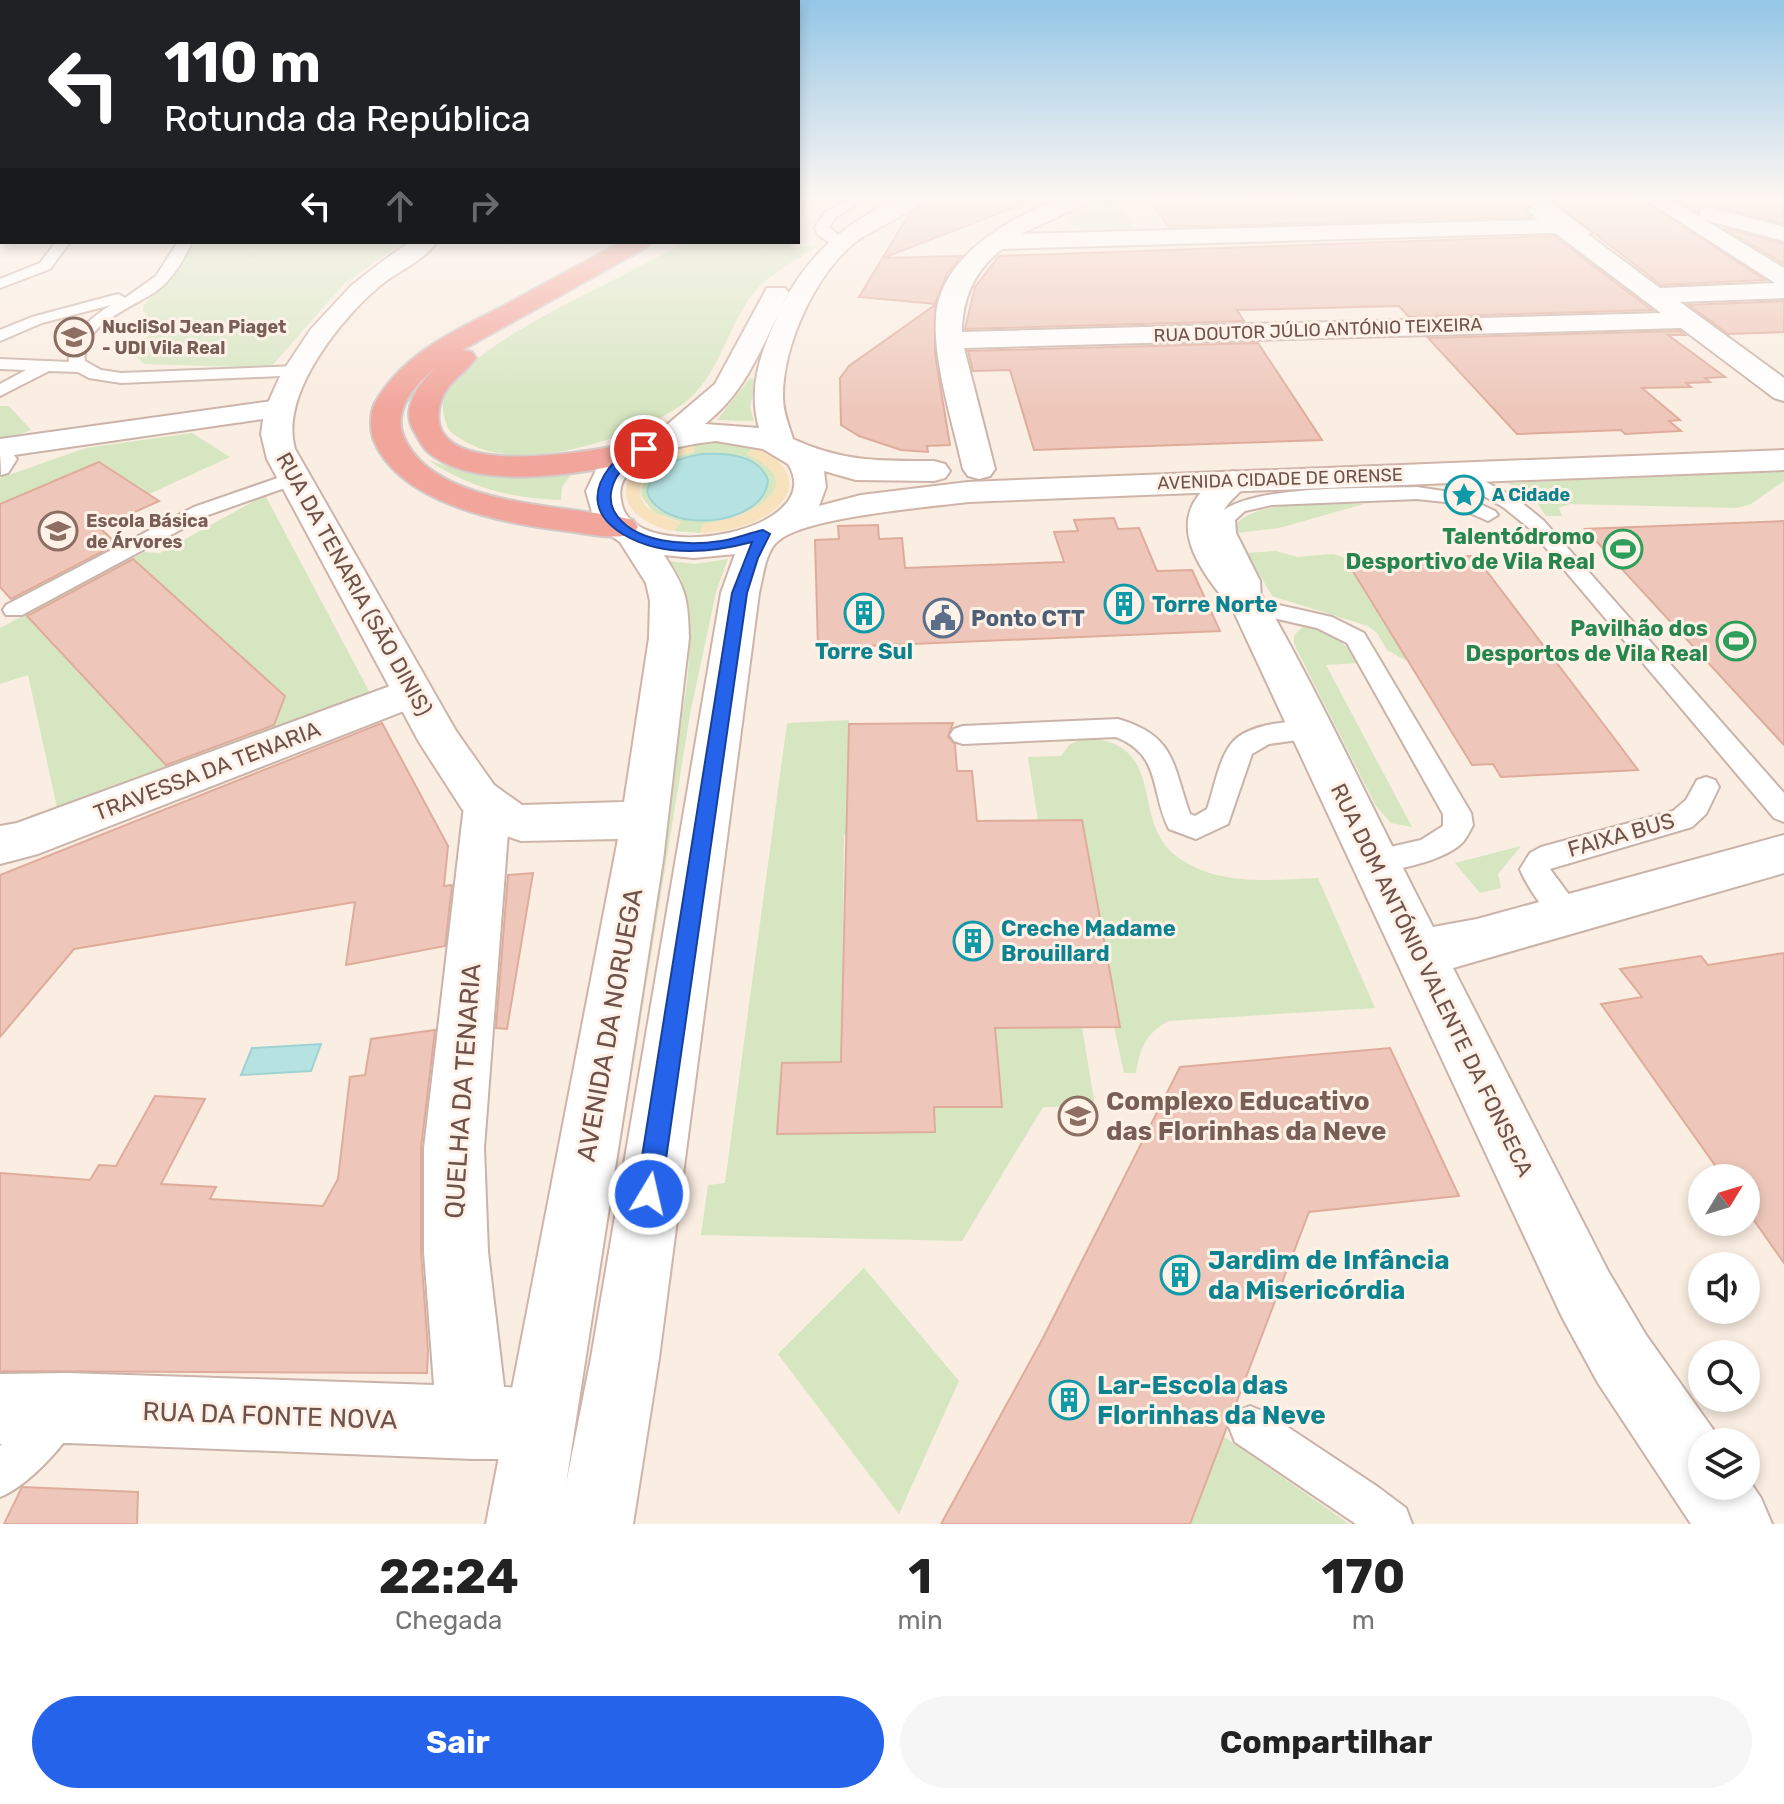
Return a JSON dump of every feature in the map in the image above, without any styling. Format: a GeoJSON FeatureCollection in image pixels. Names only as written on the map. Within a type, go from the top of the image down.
{"type":"FeatureCollection","features":[{"type":"Feature","properties":{"kind":"highway"},"geometry":{"type":"LineString","coordinates":[[590,269],[439,353],[405,379],[393,394],[383,426],[388,443],[416,472],[470,499],[531,516],[626,531]]}},
{"type":"Feature","properties":{"kind":"highway"},"geometry":{"type":"LineString","coordinates":[[614,269],[465,356],[434,384],[423,415],[428,432],[438,445],[459,457],[482,463],[570,465],[616,458],[654,445]]}},
{"type":"Feature","properties":{"kind":"street","name":"RUA DA TENARIA (SÃO DINIS)"},"geometry":{"type":"LineString","coordinates":[[389,269],[361,290],[329,326],[297,371],[280,409],[276,430],[277,444],[292,479],[454,763],[487,806],[509,820],[521,823],[644,820]]}},
{"type":"Feature","properties":{"kind":"street"},"geometry":{"type":"LineString","coordinates":[[654,445],[698,433],[725,433],[750,435],[786,449],[804,464],[810,476],[809,489],[794,514],[771,530],[721,545],[696,547],[662,544],[626,531],[610,517],[604,505],[603,492],[615,468],[712,404],[727,388],[777,291],[813,269]]}},
{"type":"Feature","properties":{"kind":"street"},"geometry":{"type":"LineString","coordinates":[[786,449],[769,405],[772,374],[789,323],[816,269]]}},
{"type":"Feature","properties":{"kind":"street"},"geometry":{"type":"LineString","coordinates":[[968,269],[953,293],[948,319],[949,340],[979,469]]}},
{"type":"Feature","properties":{"kind":"street"},"geometry":{"type":"LineString","coordinates":[[1624,269],[1662,295],[1687,320],[1779,378]]}},
{"type":"Feature","properties":{"kind":"street"},"geometry":{"type":"LineString","coordinates":[[1662,295],[1784,290]]}},
{"type":"Feature","properties":{"kind":"street","name":"RUA DOUTOR JÚLIO ANTÓNIO TEIXEIRA"},"geometry":{"type":"LineString","coordinates":[[949,340],[1687,320]]}},
{"type":"Feature","properties":{"kind":"street"},"geometry":{"type":"LineString","coordinates":[[0,450],[280,409]]}},
{"type":"Feature","properties":{"kind":"street"},"geometry":{"type":"LineString","coordinates":[[0,469],[83,436]]}},
{"type":"Feature","properties":{"kind":"street","name":"AVENIDA CIDADE DE ORENSE"},"geometry":{"type":"LineString","coordinates":[[786,449],[865,471],[1784,442]]}},
{"type":"Feature","properties":{"kind":"street","name":"AVENIDA CIDADE DE ORENSE"},"geometry":{"type":"LineString","coordinates":[[771,530],[861,505],[953,493],[1784,460]]}},
{"type":"Feature","properties":{"kind":"street"},"geometry":{"type":"LineString","coordinates":[[1745,463],[1784,468]]}},
{"type":"Feature","properties":{"kind":"street","name":"RUA DOM ANTÓNIO VALENTE DA FONSECA"},"geometry":{"type":"LineString","coordinates":[[1233,481],[1210,502],[1204,514],[1203,527],[1224,575],[1250,606],[1585,1294],[1622,1359],[1688,1456]]}},
{"type":"Feature","properties":{"kind":"street"},"geometry":{"type":"LineString","coordinates":[[596,1524],[625,1358],[740,593],[750,558],[771,530]]}},
{"type":"Feature","properties":{"kind":"street","name":"AVENIDA DA NORUEGA"},"geometry":{"type":"LineString","coordinates":[[523,1524],[644,820],[669,638],[670,614],[664,583],[626,531]]}},
{"type":"Feature","properties":{"kind":"street","name":"TRAVESSA DA TENARIA"},"geometry":{"type":"LineString","coordinates":[[0,845],[29,838],[412,692]]}},
{"type":"Feature","properties":{"kind":"street","name":"QUELHA DA TENARIA"},"geometry":{"type":"LineString","coordinates":[[473,1424],[454,1243],[452,1194],[487,806]]}},
{"type":"Feature","properties":{"kind":"street"},"geometry":{"type":"LineString","coordinates":[[1418,952],[1457,946],[1784,854]]}},
{"type":"Feature","properties":{"kind":"street","name":"RUA DA FONTE NOVA"},"geometry":{"type":"LineString","coordinates":[[0,1409],[68,1408],[540,1424]]}},
{"type":"Feature","properties":{"kind":"street"},"geometry":{"type":"LineString","coordinates":[[1719,1500],[1735,1524]]}},
{"type":"Feature","properties":{"kind":"lane"},"geometry":{"type":"LineString","coordinates":[[0,284],[37,269]]}},
{"type":"Feature","properties":{"kind":"lane"},"geometry":{"type":"LineString","coordinates":[[80,367],[75,359],[78,345],[86,334],[108,312],[142,294],[161,279],[167,269]]}},
{"type":"Feature","properties":{"kind":"lane"},"geometry":{"type":"LineString","coordinates":[[1628,269],[1779,378]]}},
{"type":"Feature","properties":{"kind":"lane"},"geometry":{"type":"LineString","coordinates":[[0,336],[56,314],[142,294]]}},
{"type":"Feature","properties":{"kind":"lane"},"geometry":{"type":"LineString","coordinates":[[0,364],[80,367],[101,376],[121,378],[297,371]]}},
{"type":"Feature","properties":{"kind":"lane"},"geometry":{"type":"LineString","coordinates":[[0,391],[45,366]]}},
{"type":"Feature","properties":{"kind":"lane"},"geometry":{"type":"LineString","coordinates":[[0,450],[8,459],[0,469]]}},
{"type":"Feature","properties":{"kind":"lane"},"geometry":{"type":"LineString","coordinates":[[1457,472],[1531,518],[1784,811]]}},
{"type":"Feature","properties":{"kind":"lane"},"geometry":{"type":"LineString","coordinates":[[14,610],[201,511],[292,479]]}},
{"type":"Feature","properties":{"kind":"lane"},"geometry":{"type":"LineString","coordinates":[[1374,861],[1432,847],[1451,839],[1459,825],[1453,805],[1356,638],[1324,622],[1250,606],[1249,581],[1224,528],[1225,518],[1238,507],[1281,498],[1425,493],[1458,500],[1488,515]]}},
{"type":"Feature","properties":{"kind":"lane"},"geometry":{"type":"LineString","coordinates":[[963,735],[1118,728],[1134,732],[1160,752],[1179,821],[1196,828],[1218,816],[1241,749],[1248,743],[1269,734],[1311,731]]}},
{"type":"Feature","properties":{"kind":"lane","name":"FAIXA BUS"},"geometry":{"type":"LineString","coordinates":[[1569,915],[1536,874],[1534,869],[1540,861],[1551,855],[1682,819],[1696,807],[1706,787]]}},
{"type":"Feature","properties":{"kind":"lane"},"geometry":{"type":"LineString","coordinates":[[0,1476],[68,1408]]}},
{"type":"Feature","properties":{"kind":"lane"},"geometry":{"type":"LineString","coordinates":[[1250,1427],[1363,1502],[1390,1524]]}},
{"type":"Feature","properties":{"kind":"green space"},"geometry":{"type":"Polygon","coordinates":[[[174,269],[365,269],[344,284],[270,368],[144,364],[136,356],[154,323],[143,311],[143,306],[174,269]]]}},
{"type":"Feature","properties":{"kind":"green space"},"geometry":{"type":"Polygon","coordinates":[[[634,269],[782,269],[751,296],[700,387],[674,410],[652,422],[598,443],[539,454],[484,450],[450,431],[443,405],[448,388],[467,367],[493,347],[634,269]]]}},
{"type":"Feature","properties":{"kind":"green space"},"geometry":{"type":"Polygon","coordinates":[[[750,378],[756,379],[750,407],[754,421],[717,420],[750,378]]]}},
{"type":"Feature","properties":{"kind":"green space"},"geometry":{"type":"Polygon","coordinates":[[[0,406],[9,406],[31,430],[0,441],[0,406]]]}},
{"type":"Feature","properties":{"kind":"green space"},"geometry":{"type":"Polygon","coordinates":[[[192,433],[230,457],[149,494],[99,462],[0,504],[0,478],[86,448],[192,433]]]}},
{"type":"Feature","properties":{"kind":"green space"},"geometry":{"type":"Polygon","coordinates":[[[725,443],[754,448],[747,454],[767,466],[776,478],[775,490],[753,509],[703,524],[700,533],[674,531],[681,522],[654,513],[641,496],[643,486],[646,478],[659,465],[694,452],[692,445],[725,443]],[[718,453],[673,462],[656,508],[690,519],[726,517],[733,455],[718,453]]]}},
{"type":"Feature","properties":{"kind":"green space"},"geometry":{"type":"Polygon","coordinates":[[[428,460],[463,470],[499,475],[572,473],[562,487],[561,500],[542,499],[491,490],[459,478],[428,460]]]}},
{"type":"Feature","properties":{"kind":"green space"},"geometry":{"type":"Polygon","coordinates":[[[1784,471],[1784,481],[1751,504],[1737,508],[1570,504],[1559,508],[1562,516],[1546,516],[1533,497],[1507,483],[1784,471]]]}},
{"type":"Feature","properties":{"kind":"green space"},"geometry":{"type":"Polygon","coordinates":[[[265,495],[370,693],[58,812],[28,675],[0,684],[0,628],[144,552],[160,553],[265,495]]]}},
{"type":"Feature","properties":{"kind":"green space"},"geometry":{"type":"Polygon","coordinates":[[[1364,504],[1279,528],[1237,533],[1235,526],[1245,517],[1276,507],[1364,504]]]}},
{"type":"Feature","properties":{"kind":"green space"},"geometry":{"type":"Polygon","coordinates":[[[1276,551],[1297,557],[1333,554],[1343,557],[1409,662],[1387,650],[1377,633],[1368,626],[1272,596],[1247,553],[1276,551]]]}},
{"type":"Feature","properties":{"kind":"green space"},"geometry":{"type":"Polygon","coordinates":[[[728,559],[716,592],[690,714],[599,1277],[591,1277],[687,684],[690,636],[687,602],[677,572],[668,561],[695,564],[728,559]]]}},
{"type":"Feature","properties":{"kind":"green space"},"geometry":{"type":"Polygon","coordinates":[[[1304,626],[1335,638],[1349,649],[1359,663],[1326,665],[1412,827],[1391,823],[1376,806],[1294,644],[1294,635],[1304,626]]]}},
{"type":"Feature","properties":{"kind":"green space"},"geometry":{"type":"Polygon","coordinates":[[[849,720],[848,773],[867,834],[844,835],[841,1062],[782,1063],[777,1134],[935,1131],[934,1107],[1002,1106],[993,1009],[1082,1027],[1095,1106],[1043,1107],[962,1241],[701,1235],[708,1185],[725,1183],[787,723],[849,720]]]}},
{"type":"Feature","properties":{"kind":"green space"},"geometry":{"type":"Polygon","coordinates":[[[1086,738],[1112,743],[1128,753],[1138,768],[1162,840],[1175,855],[1191,865],[1225,877],[1244,879],[1318,878],[1375,1008],[1168,1021],[1145,1042],[1136,1073],[1124,1073],[1114,1027],[1120,1026],[1082,821],[1038,821],[1028,757],[1061,756],[1070,744],[1086,738]]]}},
{"type":"Feature","properties":{"kind":"green space"},"geometry":{"type":"Polygon","coordinates":[[[1521,846],[1498,874],[1501,888],[1480,893],[1455,863],[1521,846]]]}},
{"type":"Feature","properties":{"kind":"green space"},"geometry":{"type":"Polygon","coordinates":[[[864,1268],[959,1381],[899,1514],[778,1354],[864,1268]]]}},
{"type":"Feature","properties":{"kind":"green space"},"geometry":{"type":"Polygon","coordinates":[[[1223,1436],[1349,1524],[1190,1524],[1223,1436]]]}},
{"type":"Feature","properties":{"kind":"sand"},"geometry":{"type":"Polygon","coordinates":[[[692,445],[695,451],[661,465],[642,485],[641,496],[646,506],[659,515],[681,522],[674,531],[651,524],[632,509],[627,500],[629,479],[650,459],[692,445]]]}},
{"type":"Feature","properties":{"kind":"sand"},"geometry":{"type":"Polygon","coordinates":[[[754,448],[777,461],[784,469],[789,477],[786,496],[779,506],[751,523],[700,533],[703,524],[753,509],[775,489],[775,478],[766,466],[746,454],[754,448]]]}},
{"type":"Feature","properties":{"kind":"water"},"geometry":{"type":"Polygon","coordinates":[[[702,454],[731,455],[757,465],[768,480],[763,496],[750,508],[712,520],[691,520],[672,515],[656,506],[647,492],[654,476],[676,461],[702,454]]]}},
{"type":"Feature","properties":{"kind":"water"},"geometry":{"type":"Polygon","coordinates":[[[321,1044],[311,1071],[241,1075],[252,1048],[321,1044]]]}},
{"type":"Feature","properties":{"kind":"building"},"geometry":{"type":"Polygon","coordinates":[[[876,269],[951,269],[935,304],[859,297],[876,269]]]}},
{"type":"Feature","properties":{"kind":"building"},"geometry":{"type":"Polygon","coordinates":[[[989,269],[1598,269],[1652,310],[1409,317],[1399,306],[1237,310],[1244,321],[965,329],[975,287],[989,269]]]}},
{"type":"Feature","properties":{"kind":"building"},"geometry":{"type":"Polygon","coordinates":[[[1641,269],[1748,269],[1765,280],[1661,285],[1641,269]]]}},
{"type":"Feature","properties":{"kind":"building"},"geometry":{"type":"Polygon","coordinates":[[[1784,301],[1784,332],[1728,334],[1689,305],[1784,301]]]}},
{"type":"Feature","properties":{"kind":"building"},"geometry":{"type":"Polygon","coordinates":[[[935,305],[935,354],[950,445],[927,446],[928,452],[901,450],[859,436],[841,425],[840,378],[849,366],[935,305]]]}},
{"type":"Feature","properties":{"kind":"building"},"geometry":{"type":"Polygon","coordinates":[[[1680,331],[1685,335],[1668,335],[1725,377],[1705,378],[1710,382],[1686,383],[1691,387],[1642,388],[1680,420],[1669,421],[1681,431],[1625,434],[1621,430],[1517,434],[1428,338],[1680,331]]]}},
{"type":"Feature","properties":{"kind":"building"},"geometry":{"type":"Polygon","coordinates":[[[1258,343],[1322,440],[1034,450],[1010,370],[973,371],[968,351],[1258,343]]]}},
{"type":"Feature","properties":{"kind":"building"},"geometry":{"type":"Polygon","coordinates":[[[99,462],[159,501],[100,528],[117,544],[11,599],[0,587],[0,504],[99,462]]]}},
{"type":"Feature","properties":{"kind":"building"},"geometry":{"type":"Polygon","coordinates":[[[1114,518],[1118,529],[1139,528],[1157,571],[1192,570],[1220,631],[818,648],[815,540],[839,539],[838,526],[878,525],[879,539],[902,538],[905,568],[1064,562],[1054,532],[1078,531],[1074,520],[1114,518]]]}},
{"type":"Feature","properties":{"kind":"building","name":"Pavilhão dos Desportos de Vila Real"},"geometry":{"type":"Polygon","coordinates":[[[1784,521],[1784,745],[1585,529],[1784,521]]]}},
{"type":"Feature","properties":{"kind":"building"},"geometry":{"type":"Polygon","coordinates":[[[1475,556],[1638,770],[1501,777],[1493,764],[1472,765],[1346,560],[1475,556]]]}},
{"type":"Feature","properties":{"kind":"building"},"geometry":{"type":"Polygon","coordinates":[[[133,559],[285,696],[274,725],[166,765],[27,616],[133,559]]]}},
{"type":"Feature","properties":{"kind":"building"},"geometry":{"type":"Polygon","coordinates":[[[382,723],[448,846],[444,886],[452,885],[445,946],[346,965],[355,902],[74,949],[0,1037],[0,875],[382,723]]]}},
{"type":"Feature","properties":{"kind":"building","name":"Creche Madame Brouillard"},"geometry":{"type":"Polygon","coordinates":[[[953,723],[948,737],[955,744],[957,771],[972,771],[977,821],[1082,820],[1120,1027],[995,1028],[1002,1107],[934,1107],[935,1132],[777,1134],[782,1063],[841,1062],[849,724],[953,723]]]}},
{"type":"Feature","properties":{"kind":"building"},"geometry":{"type":"Polygon","coordinates":[[[533,873],[507,1029],[496,1028],[508,875],[533,873]]]}},
{"type":"Feature","properties":{"kind":"building"},"geometry":{"type":"Polygon","coordinates":[[[1784,953],[1784,1263],[1760,1229],[1760,1164],[1714,1164],[1601,1004],[1642,997],[1620,969],[1701,956],[1708,965],[1784,953]]]}},
{"type":"Feature","properties":{"kind":"building"},"geometry":{"type":"Polygon","coordinates":[[[435,1030],[421,1148],[421,1252],[427,1373],[0,1371],[0,1173],[90,1180],[99,1165],[116,1166],[155,1096],[205,1099],[161,1184],[216,1187],[210,1199],[323,1206],[338,1179],[350,1077],[365,1075],[371,1039],[435,1030]]]}},
{"type":"Feature","properties":{"kind":"building","name":"Jardim de Infância da Misericórdia"},"geometry":{"type":"Polygon","coordinates":[[[1390,1048],[1459,1196],[1309,1212],[1190,1524],[941,1524],[1043,1338],[1180,1067],[1390,1048]]]}},
{"type":"Feature","properties":{"kind":"building"},"geometry":{"type":"Polygon","coordinates":[[[22,1487],[138,1492],[137,1524],[4,1524],[22,1487]]]}},
{"type":"Feature","properties":{"kind":"place","name":"NucliSol Jean Piaget - UDI Vila Real"},"geometry":{"type":"Point","coordinates":[74,337]}},
{"type":"Feature","properties":{"kind":"place","name":"A Cidade"},"geometry":{"type":"Point","coordinates":[1464,495]}},
{"type":"Feature","properties":{"kind":"place","name":"Escola Básica de Árvores"},"geometry":{"type":"Point","coordinates":[58,531]}},
{"type":"Feature","properties":{"kind":"place","name":"Talentódromo Desportivo de Vila Real"},"geometry":{"type":"Point","coordinates":[1623,549]}},
{"type":"Feature","properties":{"kind":"place","name":"Torre Norte"},"geometry":{"type":"Point","coordinates":[1124,604]}},
{"type":"Feature","properties":{"kind":"place","name":"Torre Sul"},"geometry":{"type":"Point","coordinates":[864,613]}},
{"type":"Feature","properties":{"kind":"place","name":"Ponto CTT"},"geometry":{"type":"Point","coordinates":[943,618]}},
{"type":"Feature","properties":{"kind":"place","name":"Pavilhão dos Desportos de Vila Real"},"geometry":{"type":"Point","coordinates":[1736,641]}},
{"type":"Feature","properties":{"kind":"place","name":"Creche Madame Brouillard"},"geometry":{"type":"Point","coordinates":[973,941]}},
{"type":"Feature","properties":{"kind":"place","name":"Complexo Educativo das Florinhas da Neve"},"geometry":{"type":"Point","coordinates":[1078,1116]}},
{"type":"Feature","properties":{"kind":"place","name":"Jardim de Infância da Misericórdia"},"geometry":{"type":"Point","coordinates":[1180,1275]}},
{"type":"Feature","properties":{"kind":"place","name":"Lar-Escola das Florinhas da Neve"},"geometry":{"type":"Point","coordinates":[1069,1400]}},
{"type":"Feature","properties":{"kind":"route"},"geometry":{"type":"LineString","coordinates":[[644,449],[615,468],[603,492],[604,505],[610,517],[621,527],[651,542],[673,546],[721,545],[763,534],[750,558],[740,593],[649,1194]]}}]}
